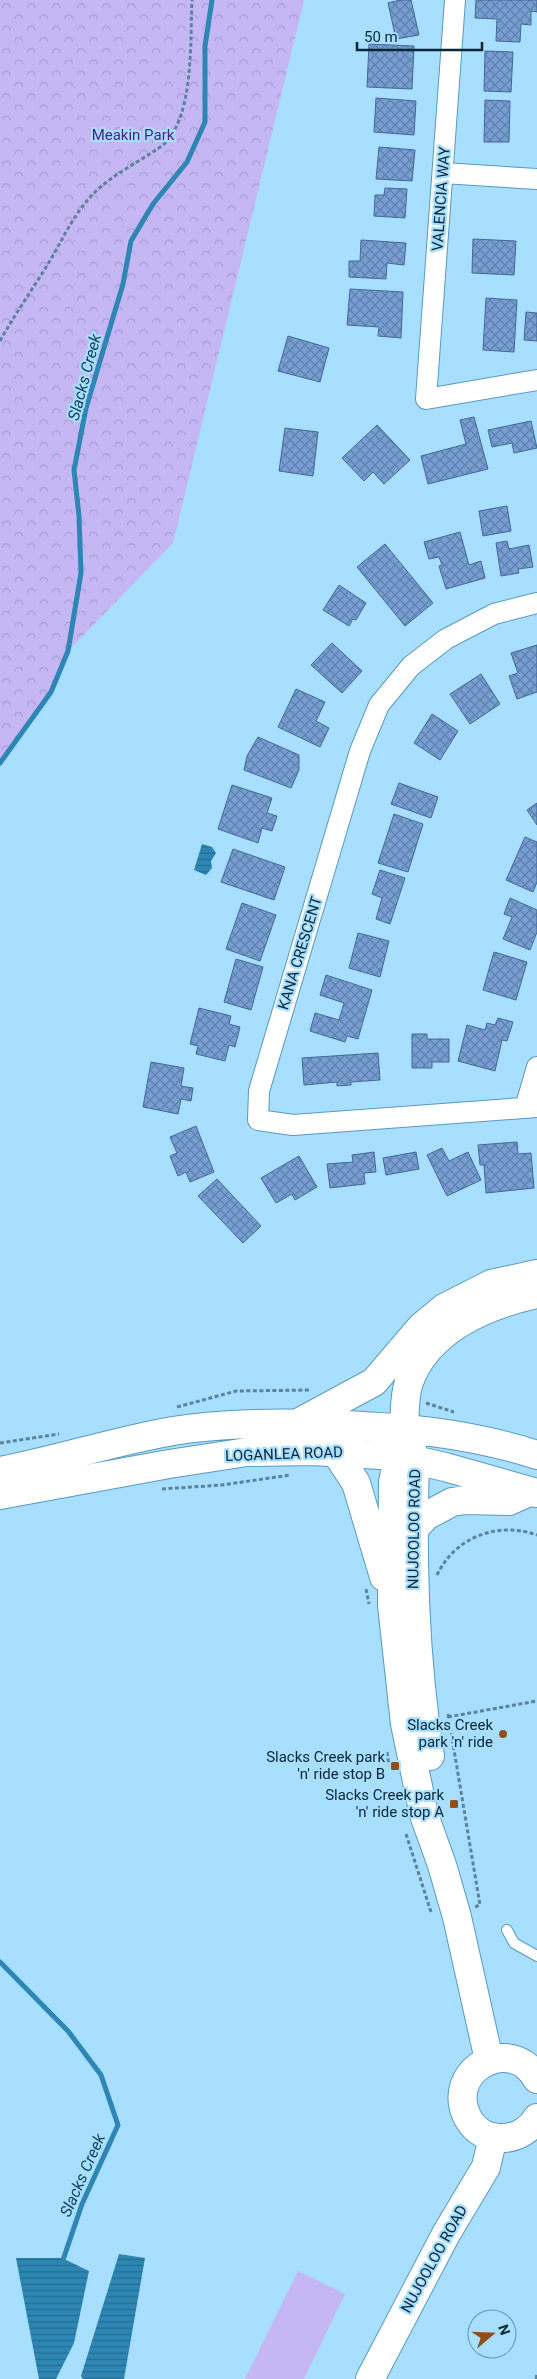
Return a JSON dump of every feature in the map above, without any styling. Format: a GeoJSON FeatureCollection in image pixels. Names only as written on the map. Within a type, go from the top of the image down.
{"type":"FeatureCollection","features":[{"type":"Feature","properties":{"kind":"main road"},"geometry":{"type":"LineString","coordinates":[[298,1423],[374,1382],[421,1327],[444,1308],[491,1284],[537,1274]]}},
{"type":"Feature","properties":{"kind":"main road"},"geometry":{"type":"LineString","coordinates":[[404,1427],[409,1384],[415,1367],[438,1340],[455,1326],[485,1310],[498,1304],[537,1294]]}},
{"type":"Feature","properties":{"kind":"main road","name":"LOGANLEA ROAD"},"geometry":{"type":"LineString","coordinates":[[0,1495],[134,1438],[176,1431],[237,1425],[298,1423],[404,1427],[454,1434],[537,1455]]}},
{"type":"Feature","properties":{"kind":"main road","name":"NUJOOLOO ROAD"},"geometry":{"type":"LineString","coordinates":[[404,1427],[413,1530],[414,1607],[424,1722],[438,1809],[442,1865]]}},
{"type":"Feature","properties":{"kind":"main road"},"geometry":{"type":"LineString","coordinates":[[335,1451],[356,1483],[381,1607]]}},
{"type":"Feature","properties":{"kind":"main road","name":"LOGANLEA ROAD"},"geometry":{"type":"LineString","coordinates":[[0,1471],[46,1474],[169,1464],[247,1452],[335,1451],[406,1458],[445,1466],[534,1492]]}},
{"type":"Feature","properties":{"kind":"main road","name":"NUJOOLOO ROAD"},"geometry":{"type":"LineString","coordinates":[[406,1458],[393,1482],[381,1607],[424,1815],[442,1865],[455,1912],[474,1984],[489,2060]]}},
{"type":"Feature","properties":{"kind":"main road"},"geometry":{"type":"LineString","coordinates":[[413,1530],[426,1516],[452,1502],[466,1500],[508,1501],[534,1492]]}},
{"type":"Feature","properties":{"kind":"main road"},"geometry":{"type":"LineString","coordinates":[[536,2074],[525,2065],[513,2060],[501,2058],[489,2060],[478,2066],[469,2076],[464,2087],[462,2100],[465,2113],[472,2124],[481,2132],[493,2137],[506,2138],[518,2136],[528,2129],[537,2118]]}},
{"type":"Feature","properties":{"kind":"main road","name":"NUJOOLOO ROAD"},"geometry":{"type":"LineString","coordinates":[[370,2379],[446,2234],[486,2167],[493,2137]]}},
{"type":"Feature","properties":{"kind":"street","name":"VALENCIA WAY"},"geometry":{"type":"LineString","coordinates":[[455,0],[426,398],[537,380]]}},
{"type":"Feature","properties":{"kind":"street"},"geometry":{"type":"LineString","coordinates":[[443,172],[537,179]]}},
{"type":"Feature","properties":{"kind":"street","name":"KANA CRESCENT"},"geometry":{"type":"LineString","coordinates":[[531,1107],[293,1125],[258,1120],[259,1091],[360,751],[379,705],[411,666],[446,639],[494,614],[537,603]]}},
{"type":"Feature","properties":{"kind":"street"},"geometry":{"type":"LineString","coordinates":[[531,1107],[537,1066]]}},
{"type":"Feature","properties":{"kind":"lane"},"geometry":{"type":"LineString","coordinates":[[507,1930],[514,1943],[537,1956]]}},
{"type":"Feature","properties":{"kind":"path"},"geometry":{"type":"LineString","coordinates":[[0,341],[86,202],[107,182],[162,146],[175,128],[189,88],[192,0]]}},
{"type":"Feature","properties":{"kind":"path"},"geometry":{"type":"LineString","coordinates":[[154,1489],[222,1485],[298,1474]]}},
{"type":"Feature","properties":{"kind":"path"},"geometry":{"type":"LineString","coordinates":[[435,1579],[449,1557],[478,1534],[497,1529],[521,1529],[537,1535]]}},
{"type":"Feature","properties":{"kind":"path"},"geometry":{"type":"LineString","coordinates":[[365,1584],[381,1607]]}},
{"type":"Feature","properties":{"kind":"path"},"geometry":{"type":"LineString","coordinates":[[448,1717],[537,1701]]}},
{"type":"Feature","properties":{"kind":"path"},"geometry":{"type":"LineString","coordinates":[[405,1828],[411,1856],[433,1917],[480,1906],[446,1709]]}},
{"type":"Feature","properties":{"kind":"path"},"geometry":{"type":"LineString","coordinates":[[387,1748],[392,1774]]}},
{"type":"Feature","properties":{"kind":"path"},"geometry":{"type":"LineString","coordinates":[[536,2379],[537,2374]]}},
{"type":"Feature","properties":{"kind":"green space","name":"Meakin Park"},"geometry":{"type":"Polygon","coordinates":[[[0,0],[304,0],[173,543],[68,651],[51,692],[0,763],[0,0]]]}},
{"type":"Feature","properties":{"kind":"green space"},"geometry":{"type":"Polygon","coordinates":[[[298,2271],[345,2294],[304,2379],[245,2379],[298,2271]]]}},
{"type":"Feature","properties":{"kind":"water"},"geometry":{"type":"Polygon","coordinates":[[[202,844],[212,847],[216,853],[211,861],[212,868],[206,875],[194,870],[202,844]]]}},
{"type":"Feature","properties":{"kind":"water"},"geometry":{"type":"Polygon","coordinates":[[[119,2254],[145,2258],[124,2379],[83,2379],[81,2376],[119,2254]]]}},
{"type":"Feature","properties":{"kind":"water"},"geometry":{"type":"Polygon","coordinates":[[[16,2258],[62,2258],[89,2271],[74,2343],[56,2379],[39,2379],[16,2258]]]}},
{"type":"Feature","properties":{"kind":"building"},"geometry":{"type":"Polygon","coordinates":[[[411,0],[419,35],[396,39],[388,3],[411,0]]]}},
{"type":"Feature","properties":{"kind":"building"},"geometry":{"type":"Polygon","coordinates":[[[476,0],[537,0],[537,12],[531,11],[531,25],[521,24],[520,42],[496,41],[497,19],[475,18],[476,0]]]}},
{"type":"Feature","properties":{"kind":"building"},"geometry":{"type":"Polygon","coordinates":[[[369,44],[414,46],[412,89],[367,87],[369,44]]]}},
{"type":"Feature","properties":{"kind":"building"},"geometry":{"type":"Polygon","coordinates":[[[485,51],[513,52],[511,92],[484,91],[485,51]]]}},
{"type":"Feature","properties":{"kind":"building"},"geometry":{"type":"Polygon","coordinates":[[[376,98],[416,101],[414,135],[374,132],[376,98]]]}},
{"type":"Feature","properties":{"kind":"building"},"geometry":{"type":"Polygon","coordinates":[[[485,100],[510,101],[509,142],[484,142],[485,100]]]}},
{"type":"Feature","properties":{"kind":"building"},"geometry":{"type":"Polygon","coordinates":[[[379,147],[415,150],[412,181],[376,179],[379,147]]]}},
{"type":"Feature","properties":{"kind":"building"},"geometry":{"type":"Polygon","coordinates":[[[385,188],[407,189],[405,218],[374,216],[375,195],[384,195],[385,188]]]}},
{"type":"Feature","properties":{"kind":"building"},"geometry":{"type":"Polygon","coordinates":[[[473,239],[516,241],[514,275],[472,273],[473,239]]]}},
{"type":"Feature","properties":{"kind":"building"},"geometry":{"type":"Polygon","coordinates":[[[361,240],[406,243],[404,265],[387,263],[386,279],[349,277],[349,261],[360,261],[361,240]]]}},
{"type":"Feature","properties":{"kind":"building"},"geometry":{"type":"Polygon","coordinates":[[[350,289],[403,292],[401,338],[378,336],[379,327],[347,325],[350,289]]]}},
{"type":"Feature","properties":{"kind":"building"},"geometry":{"type":"Polygon","coordinates":[[[486,298],[517,300],[514,352],[483,350],[486,298]]]}},
{"type":"Feature","properties":{"kind":"building"},"geometry":{"type":"Polygon","coordinates":[[[526,312],[537,313],[537,341],[524,340],[526,312]]]}},
{"type":"Feature","properties":{"kind":"building"},"geometry":{"type":"Polygon","coordinates":[[[288,336],[329,348],[320,382],[278,371],[288,336]]]}},
{"type":"Feature","properties":{"kind":"building"},"geometry":{"type":"Polygon","coordinates":[[[474,417],[488,469],[428,484],[421,456],[466,444],[460,420],[474,417]]]}},
{"type":"Feature","properties":{"kind":"building"},"geometry":{"type":"Polygon","coordinates":[[[531,421],[537,448],[514,453],[512,443],[492,447],[488,430],[531,421]]]}},
{"type":"Feature","properties":{"kind":"building"},"geometry":{"type":"Polygon","coordinates":[[[377,425],[410,460],[384,484],[373,472],[364,481],[342,458],[377,425]]]}},
{"type":"Feature","properties":{"kind":"building"},"geometry":{"type":"Polygon","coordinates":[[[285,428],[318,432],[313,476],[279,471],[285,428]]]}},
{"type":"Feature","properties":{"kind":"building"},"geometry":{"type":"Polygon","coordinates":[[[507,506],[511,531],[483,536],[479,511],[507,506]]]}},
{"type":"Feature","properties":{"kind":"building"},"geometry":{"type":"Polygon","coordinates":[[[460,532],[469,565],[481,561],[485,578],[446,589],[439,566],[442,565],[439,557],[429,559],[424,542],[460,532]]]}},
{"type":"Feature","properties":{"kind":"building"},"geometry":{"type":"Polygon","coordinates":[[[507,541],[509,549],[529,545],[533,567],[518,569],[519,573],[501,576],[496,543],[507,541]]]}},
{"type":"Feature","properties":{"kind":"building"},"geometry":{"type":"Polygon","coordinates":[[[385,544],[433,603],[405,626],[357,567],[385,544]]]}},
{"type":"Feature","properties":{"kind":"building"},"geometry":{"type":"Polygon","coordinates":[[[339,585],[366,603],[356,620],[353,619],[349,626],[323,610],[339,585]]]}},
{"type":"Feature","properties":{"kind":"building"},"geometry":{"type":"Polygon","coordinates":[[[332,643],[362,671],[342,693],[311,665],[332,643]]]}},
{"type":"Feature","properties":{"kind":"building"},"geometry":{"type":"Polygon","coordinates":[[[537,645],[537,692],[517,699],[509,676],[518,673],[511,653],[537,645]]]}},
{"type":"Feature","properties":{"kind":"building"},"geometry":{"type":"Polygon","coordinates":[[[481,674],[500,704],[470,724],[450,694],[481,674]]]}},
{"type":"Feature","properties":{"kind":"building"},"geometry":{"type":"Polygon","coordinates":[[[296,689],[325,702],[316,721],[329,728],[320,747],[278,727],[296,689]]]}},
{"type":"Feature","properties":{"kind":"building"},"geometry":{"type":"Polygon","coordinates":[[[432,714],[458,731],[440,760],[414,743],[432,714]]]}},
{"type":"Feature","properties":{"kind":"building"},"geometry":{"type":"Polygon","coordinates":[[[258,737],[299,755],[299,770],[291,788],[244,770],[247,756],[258,737]]]}},
{"type":"Feature","properties":{"kind":"building"},"geometry":{"type":"Polygon","coordinates":[[[399,783],[438,797],[431,818],[391,804],[399,783]]]}},
{"type":"Feature","properties":{"kind":"building"},"geometry":{"type":"Polygon","coordinates":[[[232,785],[272,798],[267,813],[277,816],[272,831],[262,828],[258,843],[218,829],[232,785]]]}},
{"type":"Feature","properties":{"kind":"building"},"geometry":{"type":"Polygon","coordinates":[[[537,803],[537,825],[527,810],[537,803]]]}},
{"type":"Feature","properties":{"kind":"building"},"geometry":{"type":"Polygon","coordinates":[[[394,814],[423,824],[408,872],[378,863],[394,814]]]}},
{"type":"Feature","properties":{"kind":"building"},"geometry":{"type":"Polygon","coordinates":[[[525,837],[537,842],[537,882],[533,892],[506,880],[525,837]]]}},
{"type":"Feature","properties":{"kind":"building"},"geometry":{"type":"Polygon","coordinates":[[[233,849],[285,867],[274,900],[221,882],[233,849]]]}},
{"type":"Feature","properties":{"kind":"building"},"geometry":{"type":"Polygon","coordinates":[[[380,870],[405,878],[390,924],[376,919],[382,898],[372,894],[380,870]]]}},
{"type":"Feature","properties":{"kind":"building"},"geometry":{"type":"Polygon","coordinates":[[[510,898],[537,910],[537,932],[530,950],[503,939],[512,917],[504,914],[510,898]]]}},
{"type":"Feature","properties":{"kind":"building"},"geometry":{"type":"Polygon","coordinates":[[[242,903],[276,915],[260,961],[226,949],[242,903]]]}},
{"type":"Feature","properties":{"kind":"building"},"geometry":{"type":"Polygon","coordinates":[[[358,933],[389,941],[380,977],[349,968],[358,933]]]}},
{"type":"Feature","properties":{"kind":"building"},"geometry":{"type":"Polygon","coordinates":[[[494,952],[527,962],[516,1000],[483,990],[494,952]]]}},
{"type":"Feature","properties":{"kind":"building"},"geometry":{"type":"Polygon","coordinates":[[[236,959],[263,967],[251,1010],[224,1002],[236,959]]]}},
{"type":"Feature","properties":{"kind":"building"},"geometry":{"type":"Polygon","coordinates":[[[326,975],[372,990],[358,1039],[347,1036],[345,1042],[310,1031],[315,1013],[339,1020],[344,1003],[320,995],[326,975]]]}},
{"type":"Feature","properties":{"kind":"building"},"geometry":{"type":"Polygon","coordinates":[[[199,1008],[231,1016],[229,1024],[240,1027],[235,1047],[229,1045],[225,1061],[196,1054],[198,1046],[190,1044],[199,1008]]]}},
{"type":"Feature","properties":{"kind":"building"},"geometry":{"type":"Polygon","coordinates":[[[498,1018],[513,1022],[507,1041],[502,1040],[495,1071],[458,1061],[467,1025],[485,1030],[487,1023],[495,1025],[498,1018]]]}},
{"type":"Feature","properties":{"kind":"building"},"geometry":{"type":"Polygon","coordinates":[[[412,1034],[427,1034],[427,1039],[449,1039],[449,1062],[432,1062],[432,1068],[412,1068],[412,1034]]]}},
{"type":"Feature","properties":{"kind":"building"},"geometry":{"type":"Polygon","coordinates":[[[378,1053],[380,1080],[351,1082],[351,1085],[337,1086],[337,1082],[304,1085],[302,1058],[378,1053]]]}},
{"type":"Feature","properties":{"kind":"building"},"geometry":{"type":"Polygon","coordinates":[[[151,1062],[184,1068],[181,1086],[193,1088],[191,1101],[181,1099],[178,1114],[143,1107],[151,1062]]]}},
{"type":"Feature","properties":{"kind":"building"},"geometry":{"type":"Polygon","coordinates":[[[196,1126],[214,1172],[190,1182],[186,1172],[178,1176],[170,1156],[177,1153],[170,1137],[196,1126]]]}},
{"type":"Feature","properties":{"kind":"building"},"geometry":{"type":"Polygon","coordinates":[[[517,1142],[518,1154],[531,1153],[534,1188],[486,1193],[484,1165],[480,1165],[478,1145],[517,1142]]]}},
{"type":"Feature","properties":{"kind":"building"},"geometry":{"type":"Polygon","coordinates":[[[442,1148],[449,1161],[468,1152],[481,1180],[447,1196],[427,1155],[442,1148]]]}},
{"type":"Feature","properties":{"kind":"building"},"geometry":{"type":"Polygon","coordinates":[[[374,1152],[376,1172],[364,1173],[365,1184],[330,1188],[327,1164],[353,1162],[352,1155],[374,1152]]]}},
{"type":"Feature","properties":{"kind":"building"},"geometry":{"type":"Polygon","coordinates":[[[416,1152],[419,1169],[386,1175],[383,1158],[416,1152]]]}},
{"type":"Feature","properties":{"kind":"building"},"geometry":{"type":"Polygon","coordinates":[[[299,1156],[317,1187],[295,1200],[292,1194],[276,1203],[261,1178],[299,1156]]]}},
{"type":"Feature","properties":{"kind":"building"},"geometry":{"type":"Polygon","coordinates":[[[217,1179],[261,1226],[243,1243],[198,1196],[217,1179]]]}},
{"type":"Feature","properties":{"kind":"waterway","name":"Slacks Creek"},"geometry":{"type":"LineString","coordinates":[[0,763],[51,692],[68,651],[81,573],[79,516],[74,470],[86,408],[123,284],[131,241],[153,204],[187,162],[205,122],[205,46],[212,0]]}},
{"type":"Feature","properties":{"kind":"waterway","name":"Slacks Creek"},"geometry":{"type":"LineString","coordinates":[[0,1962],[68,2031],[101,2075],[118,2125],[82,2204],[62,2263]]}},
{"type":"Feature","properties":{"kind":"place","name":"Slacks Creek park 'n' ride"},"geometry":{"type":"Point","coordinates":[503,1734]}},
{"type":"Feature","properties":{"kind":"place","name":"Slacks Creek park 'n' ride stop B"},"geometry":{"type":"Point","coordinates":[395,1766]}},
{"type":"Feature","properties":{"kind":"place","name":"Slacks Creek park 'n' ride stop A"},"geometry":{"type":"Point","coordinates":[454,1804]}}]}
